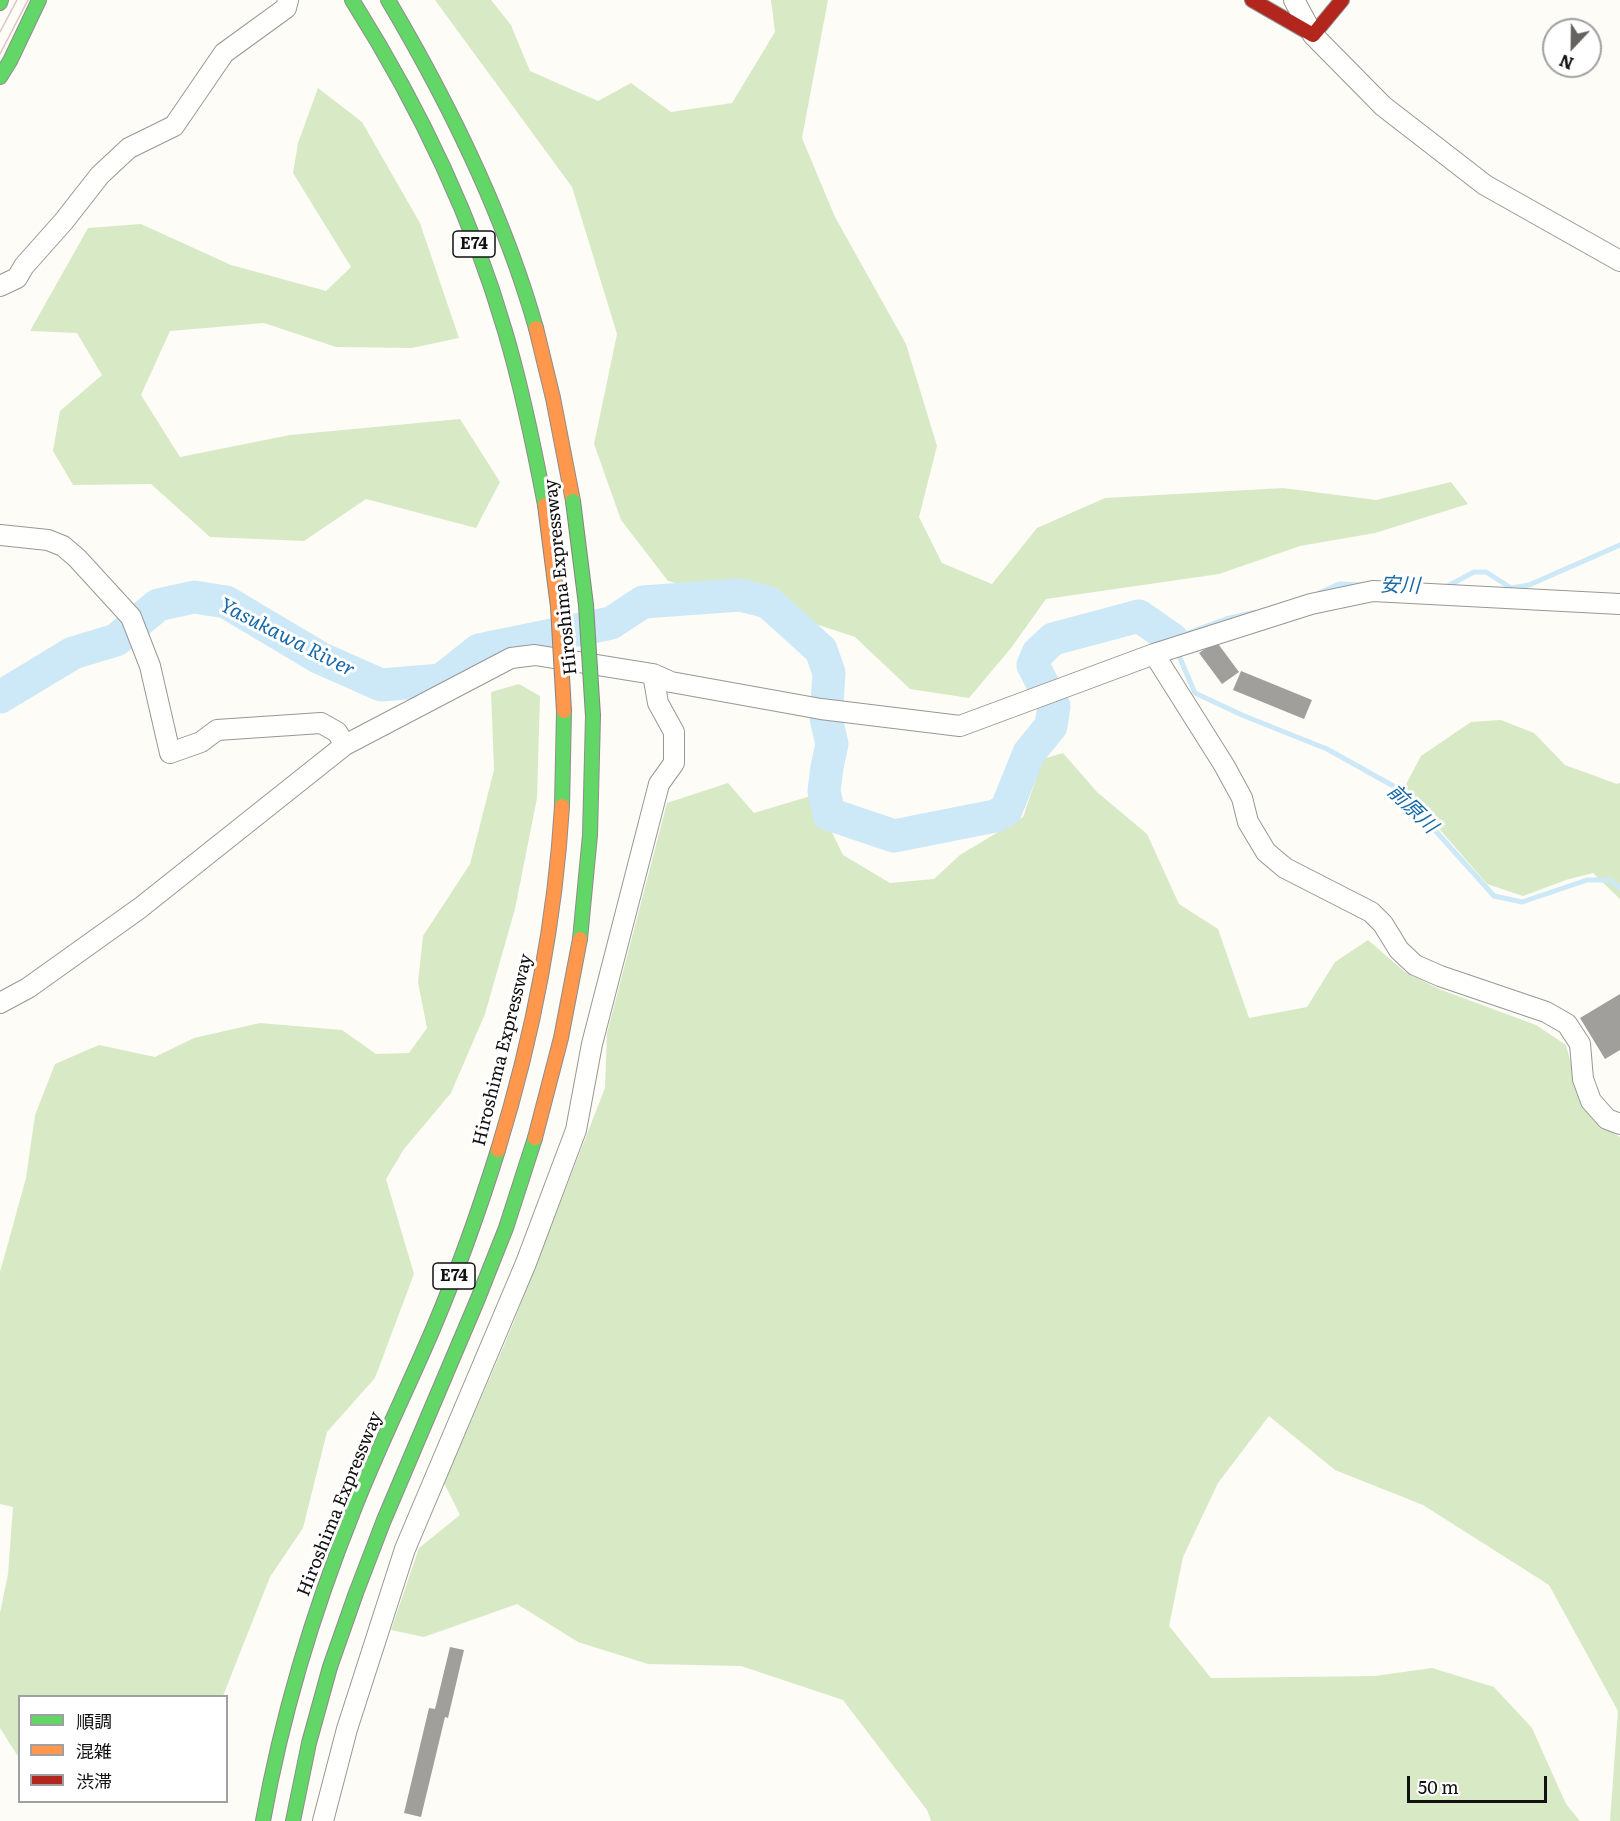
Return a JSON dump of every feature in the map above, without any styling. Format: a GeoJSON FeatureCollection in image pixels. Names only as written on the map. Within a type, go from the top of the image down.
{"type":"FeatureCollection","features":[{"type":"Feature","properties":{"kind":"main road"},"geometry":{"type":"LineString","coordinates":[[0,77],[39,0]]}},
{"type":"Feature","properties":{"kind":"main road","name":"Hiroshima Expressway"},"geometry":{"type":"LineString","coordinates":[[293,1821],[300,1778],[334,1650],[381,1523],[461,1340],[507,1225],[543,1112],[569,1001],[584,908],[592,811],[593,716],[586,605],[573,501],[554,399],[527,298],[491,201],[454,119],[388,0]]}},
{"type":"Feature","properties":{"kind":"main road"},"geometry":{"type":"LineString","coordinates":[[1252,0],[1312,35],[1342,0]]}},
{"type":"Feature","properties":{"kind":"main road","name":"Hiroshima Expressway"},"geometry":{"type":"LineString","coordinates":[[263,1821],[272,1771],[306,1641],[353,1511],[434,1329],[478,1215],[512,1105],[539,995],[554,903],[562,808],[564,711],[558,607],[545,505],[525,405],[498,306],[427,131],[353,1]]}},
{"type":"Feature","properties":{"kind":"street"},"geometry":{"type":"LineString","coordinates":[[0,286],[17,278],[24,266],[107,168],[129,148],[174,126],[224,53],[286,8],[288,0]]}},
{"type":"Feature","properties":{"kind":"street"},"geometry":{"type":"LineString","coordinates":[[1294,0],[1312,35],[1383,106],[1485,184],[1620,261]]}},
{"type":"Feature","properties":{"kind":"street"},"geometry":{"type":"LineString","coordinates":[[0,535],[48,540],[63,546],[77,558],[134,623],[150,666],[171,753],[201,742],[217,730],[321,723],[337,732],[345,745]]}},
{"type":"Feature","properties":{"kind":"street"},"geometry":{"type":"LineString","coordinates":[[0,1003],[28,988],[140,908],[345,745],[511,658],[535,655],[653,674],[671,682],[826,709],[960,726],[1154,654],[1311,604],[1373,591],[1620,604]]}},
{"type":"Feature","properties":{"kind":"street"},"geometry":{"type":"LineString","coordinates":[[1154,654],[1224,765],[1242,798],[1248,822],[1266,852],[1285,868],[1371,912],[1383,924],[1399,950],[1415,965],[1440,976],[1546,1012],[1567,1024],[1580,1044],[1583,1079],[1591,1101],[1607,1119],[1620,1124]]}},
{"type":"Feature","properties":{"kind":"street"},"geometry":{"type":"LineString","coordinates":[[323,1821],[347,1729],[405,1549],[526,1263],[576,1130],[592,1044],[656,795],[659,784],[674,763],[674,732],[658,703],[653,674]]}},
{"type":"Feature","properties":{"kind":"green space"},"geometry":{"type":"Polygon","coordinates":[[[435,0],[491,0],[511,25],[530,71],[598,101],[631,83],[671,112],[732,103],[775,32],[771,0],[828,0],[802,138],[835,217],[906,344],[937,446],[919,517],[942,563],[992,584],[1037,528],[1105,498],[1283,488],[1376,500],[1451,482],[1468,504],[1375,533],[1300,546],[1219,574],[1046,599],[1011,648],[969,698],[910,689],[855,637],[767,608],[668,581],[621,520],[594,444],[617,334],[572,187],[435,0]]]}},
{"type":"Feature","properties":{"kind":"green space"},"geometry":{"type":"Polygon","coordinates":[[[318,88],[362,122],[420,223],[459,338],[412,348],[336,347],[264,323],[170,331],[141,395],[180,457],[290,435],[460,419],[500,482],[476,528],[366,499],[304,541],[210,537],[151,484],[73,485],[53,451],[60,411],[102,375],[77,333],[30,331],[88,228],[141,224],[231,265],[326,291],[351,267],[293,173],[298,143],[318,88]]]}},
{"type":"Feature","properties":{"kind":"green space"},"geometry":{"type":"Polygon","coordinates":[[[519,684],[540,696],[537,798],[515,909],[485,1014],[451,1093],[404,1149],[386,1179],[414,1274],[375,1378],[327,1432],[303,1528],[270,1577],[223,1695],[18,1695],[18,1756],[0,1728],[0,1613],[8,1574],[13,1507],[0,1504],[0,1272],[26,1178],[35,1115],[55,1064],[99,1045],[155,1057],[194,1038],[260,1023],[342,1030],[376,1054],[409,1053],[427,1028],[418,982],[423,936],[470,864],[494,770],[491,692],[519,684]]]}},
{"type":"Feature","properties":{"kind":"green space"},"geometry":{"type":"Polygon","coordinates":[[[1501,720],[1534,733],[1565,765],[1617,784],[1620,783],[1620,899],[1593,873],[1523,896],[1487,884],[1404,788],[1421,756],[1471,722],[1501,720]]]}},
{"type":"Feature","properties":{"kind":"green space"},"geometry":{"type":"Polygon","coordinates":[[[1063,753],[1097,792],[1147,834],[1179,904],[1218,929],[1249,1018],[1307,1007],[1335,962],[1368,940],[1405,972],[1439,989],[1536,1025],[1566,1045],[1578,1091],[1598,1125],[1620,1137],[1620,1821],[1610,1821],[1618,1711],[1549,1585],[1423,1505],[1335,1470],[1269,1416],[1218,1483],[1183,1557],[1169,1626],[1211,1678],[1375,1676],[1432,1668],[1494,1687],[1532,1728],[1566,1804],[1580,1821],[931,1821],[927,1810],[843,1700],[741,1666],[648,1664],[578,1642],[517,1604],[424,1637],[391,1630],[419,1548],[460,1515],[444,1483],[509,1334],[605,1088],[607,1033],[667,803],[728,783],[754,813],[814,795],[843,855],[890,883],[934,879],[960,855],[1023,817],[1043,759],[1063,753]]]}},
{"type":"Feature","properties":{"kind":"building"},"geometry":{"type":"Polygon","coordinates":[[[1216,641],[1239,672],[1222,684],[1199,653],[1216,641]]]}},
{"type":"Feature","properties":{"kind":"building"},"geometry":{"type":"Polygon","coordinates":[[[1241,671],[1312,700],[1304,719],[1233,690],[1241,671]]]}},
{"type":"Feature","properties":{"kind":"building"},"geometry":{"type":"Polygon","coordinates":[[[1620,994],[1620,1050],[1605,1059],[1580,1018],[1620,994]]]}},
{"type":"Feature","properties":{"kind":"building"},"geometry":{"type":"Polygon","coordinates":[[[450,1647],[464,1650],[421,1817],[404,1813],[429,1708],[435,1709],[450,1647]]]}},
{"type":"Feature","properties":{"kind":"waterway","name":"安川"},"geometry":{"type":"LineString","coordinates":[[1444,588],[1474,572],[1486,572],[1511,588],[1529,585],[1620,545]]}},
{"type":"Feature","properties":{"kind":"waterway","name":"安川"},"geometry":{"type":"LineString","coordinates":[[1317,594],[1339,584],[1363,585]]}},
{"type":"Feature","properties":{"kind":"waterway","name":"Yasukawa River"},"geometry":{"type":"LineString","coordinates":[[0,697],[73,653],[116,640],[158,605],[194,597],[226,602],[320,658],[381,685],[441,680],[479,650],[611,623],[643,602],[740,595],[768,602],[821,650],[829,673],[826,718],[832,744],[824,791],[829,814],[894,836],[995,816],[1006,810],[1029,753],[1051,726],[1054,706],[1033,665],[1038,653],[1053,639],[1139,616],[1172,639]]}},
{"type":"Feature","properties":{"kind":"waterway","name":"安川"},"geometry":{"type":"LineString","coordinates":[[1180,636],[1226,619],[1256,612]]}},
{"type":"Feature","properties":{"kind":"waterway","name":"前原川"},"geometry":{"type":"LineString","coordinates":[[1179,656],[1195,693],[1242,715],[1327,749],[1397,788],[1494,896],[1522,902],[1587,880],[1610,880],[1620,888]]}},
{"type":"Feature","properties":{"kind":"tram line"},"geometry":{"type":"LineString","coordinates":[[0,32],[17,0]]}},
{"type":"Feature","properties":{"kind":"tram line"},"geometry":{"type":"LineString","coordinates":[[0,54],[28,0]]}},
{"type":"Feature","properties":{"kind":"traffic: fast"},"geometry":{"type":"LineString","coordinates":[[0,77],[39,0]]}},
{"type":"Feature","properties":{"kind":"traffic: fast"},"geometry":{"type":"LineString","coordinates":[[352,0],[420,119],[476,244],[511,352],[545,505]]}},
{"type":"Feature","properties":{"kind":"traffic: fast"},"geometry":{"type":"LineString","coordinates":[[388,0],[432,78],[473,159],[508,242],[536,328]]}},
{"type":"Feature","properties":{"kind":"traffic: fast"},"geometry":{"type":"LineString","coordinates":[[573,501],[586,605],[593,716]]}},
{"type":"Feature","properties":{"kind":"traffic: fast"},"geometry":{"type":"LineString","coordinates":[[562,806],[564,711]]}},
{"type":"Feature","properties":{"kind":"traffic: fast"},"geometry":{"type":"LineString","coordinates":[[580,939],[590,835],[593,716]]}},
{"type":"Feature","properties":{"kind":"traffic: fast"},"geometry":{"type":"LineString","coordinates":[[293,1821],[309,1743],[330,1667],[356,1593],[384,1520],[506,1228],[535,1138]]}},
{"type":"Feature","properties":{"kind":"traffic: fast"},"geometry":{"type":"LineString","coordinates":[[263,1821],[289,1703],[338,1550],[362,1489],[451,1285],[498,1150]]}},
{"type":"Feature","properties":{"kind":"traffic: slow"},"geometry":{"type":"LineString","coordinates":[[536,328],[553,398],[573,501]]}},
{"type":"Feature","properties":{"kind":"traffic: slow"},"geometry":{"type":"LineString","coordinates":[[545,505],[558,607],[564,711]]}},
{"type":"Feature","properties":{"kind":"traffic: slow"},"geometry":{"type":"LineString","coordinates":[[498,1150],[522,1065],[540,980],[554,894],[562,806]]}},
{"type":"Feature","properties":{"kind":"traffic: slow"},"geometry":{"type":"LineString","coordinates":[[535,1138],[561,1038],[580,939]]}},
{"type":"Feature","properties":{"kind":"traffic: jam"},"geometry":{"type":"LineString","coordinates":[[1252,0],[1313,35],[1342,0]]}}]}
